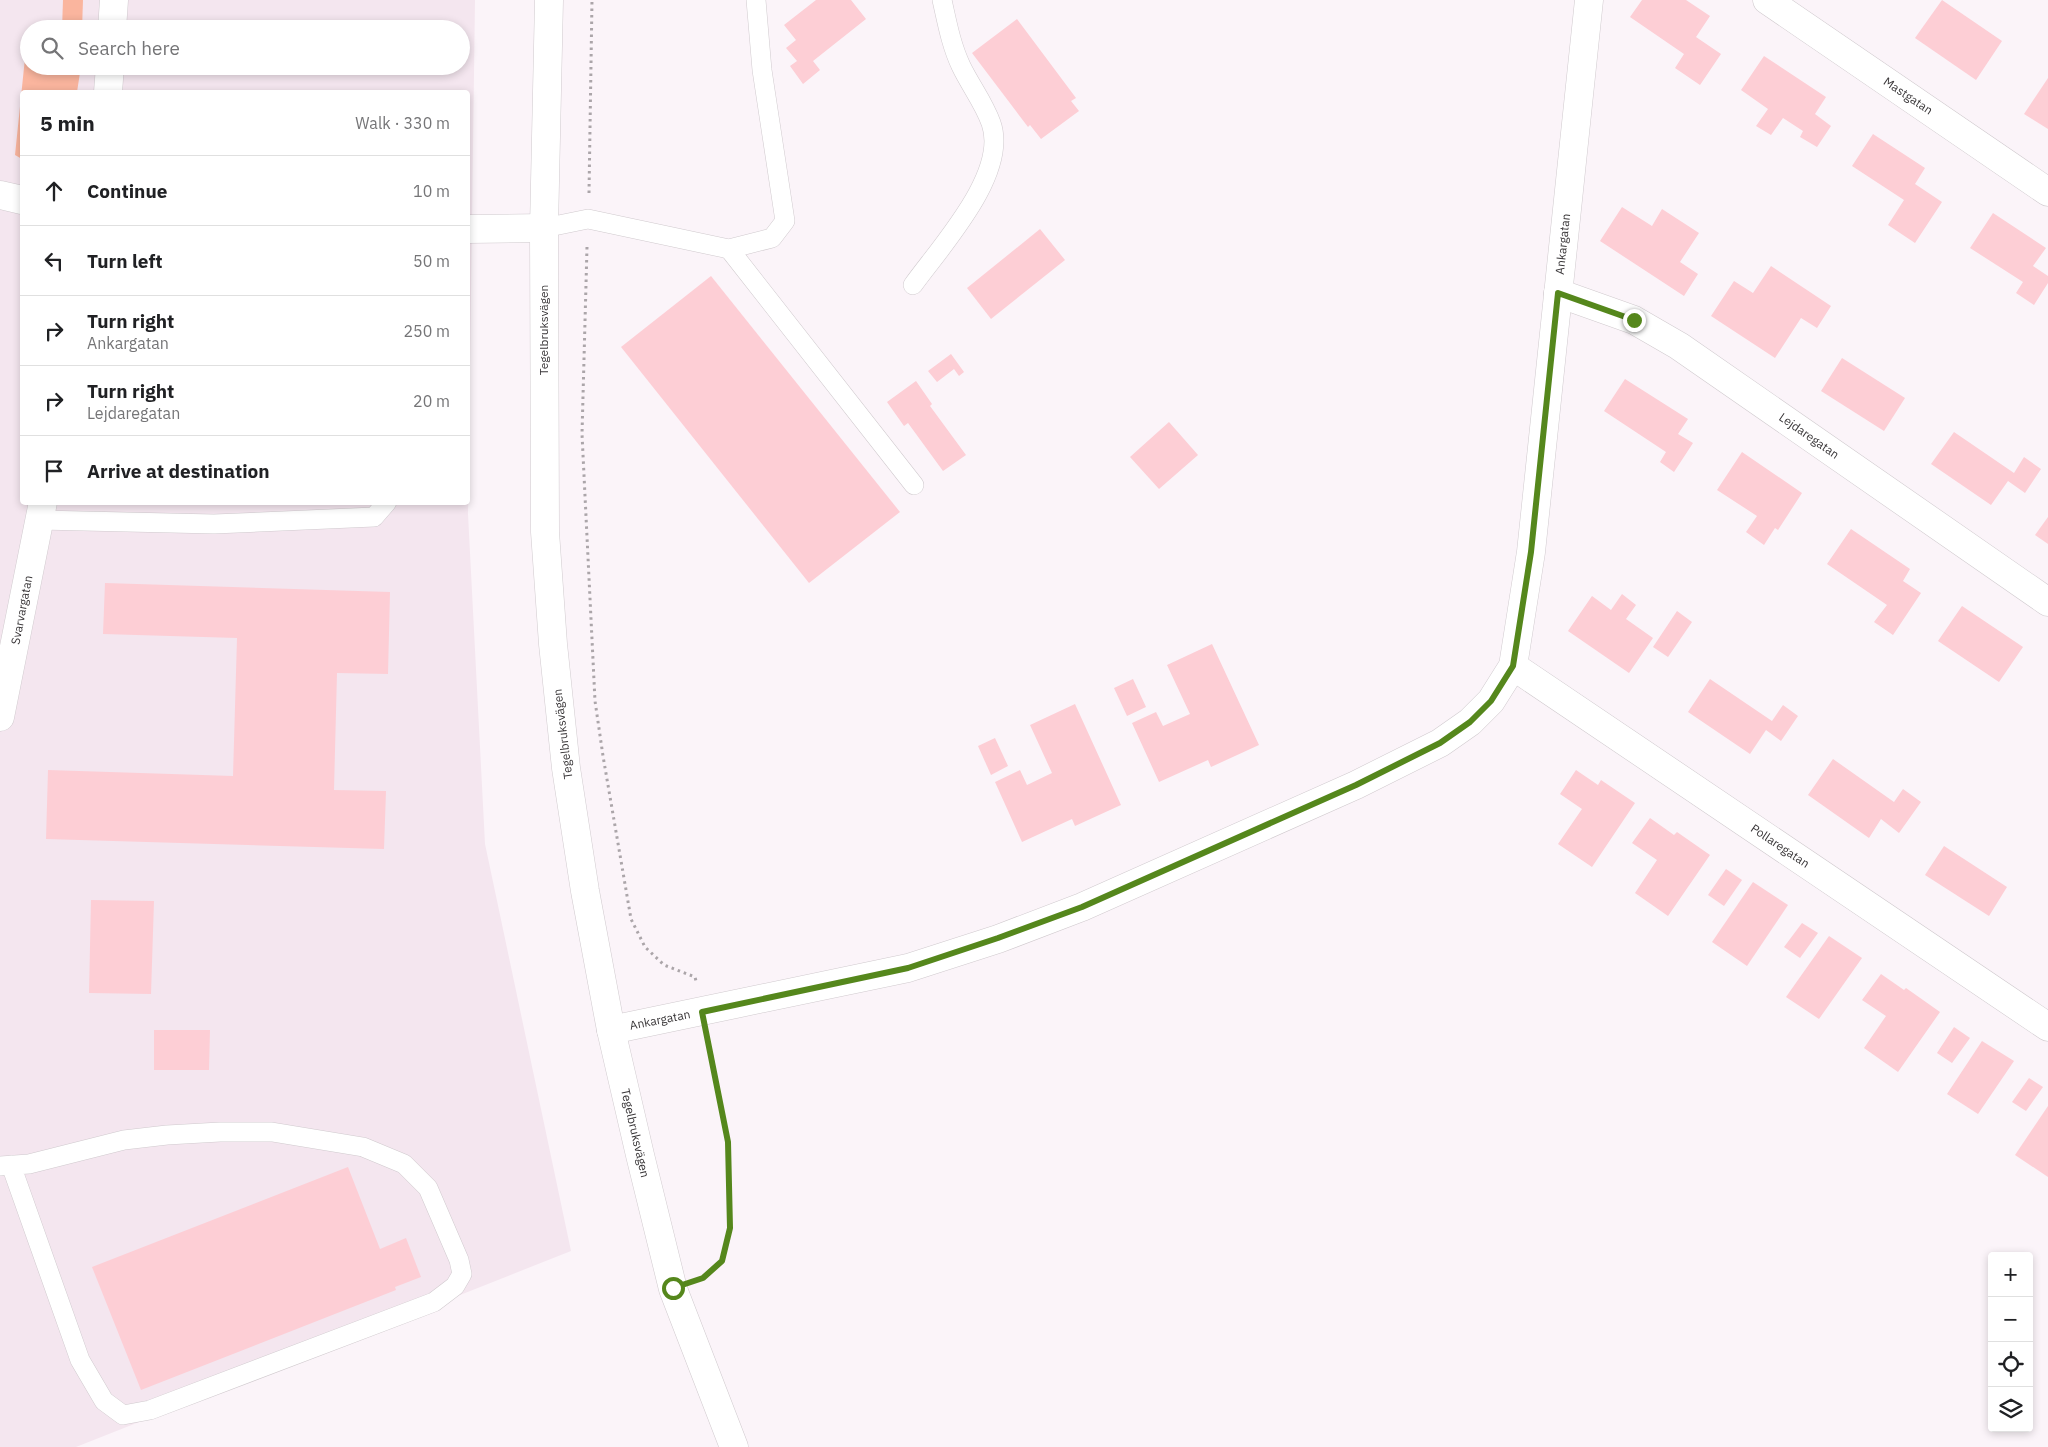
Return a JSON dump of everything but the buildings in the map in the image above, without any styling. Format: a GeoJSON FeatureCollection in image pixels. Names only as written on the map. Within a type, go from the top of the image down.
{"type":"FeatureCollection","features":[{"type":"Feature","properties":{"kind":"street"},"geometry":{"type":"LineString","coordinates":[[113,20],[114,0]]}},
{"type":"Feature","properties":{"kind":"street","name":"Tegelbruksvägen"},"geometry":{"type":"LineString","coordinates":[[549,0],[544,228],[545,532],[552,644],[567,778],[585,891],[611,1030],[673,1288],[734,1447]]}},
{"type":"Feature","properties":{"kind":"street","name":"Ankargatan"},"geometry":{"type":"LineString","coordinates":[[611,1030],[908,968],[1082,907],[1356,785],[1440,743],[1470,722],[1491,701],[1513,666],[1531,552],[1589,0]]}},
{"type":"Feature","properties":{"kind":"street","name":"Mastgatan"},"geometry":{"type":"LineString","coordinates":[[1767,0],[2048,192]]}},
{"type":"Feature","properties":{"kind":"street"},"geometry":{"type":"LineString","coordinates":[[108,90],[109,75]]}},
{"type":"Feature","properties":{"kind":"street"},"geometry":{"type":"LineString","coordinates":[[0,196],[20,200]]}},
{"type":"Feature","properties":{"kind":"street"},"geometry":{"type":"LineString","coordinates":[[470,229],[544,228]]}},
{"type":"Feature","properties":{"kind":"street","name":"Lejdaregatan"},"geometry":{"type":"LineString","coordinates":[[1558,293],[1634,320],[1679,346],[2048,602]]}},
{"type":"Feature","properties":{"kind":"street","name":"Svarvargatan"},"geometry":{"type":"LineString","coordinates":[[0,717],[41,511]]}},
{"type":"Feature","properties":{"kind":"street","name":"Pollaregatan"},"geometry":{"type":"LineString","coordinates":[[1513,666],[2048,1027]]}},
{"type":"Feature","properties":{"kind":"lane"},"geometry":{"type":"LineString","coordinates":[[544,228],[588,219],[729,249],[772,238],[785,222],[762,70],[756,0]]}},
{"type":"Feature","properties":{"kind":"lane"},"geometry":{"type":"LineString","coordinates":[[913,285],[979,192],[990,170],[994,152],[994,135],[991,122],[960,65],[949,32],[942,0]]}},
{"type":"Feature","properties":{"kind":"lane"},"geometry":{"type":"LineString","coordinates":[[729,249],[914,485]]}},
{"type":"Feature","properties":{"kind":"lane"},"geometry":{"type":"LineString","coordinates":[[41,511],[214,524],[374,517],[384,505]]}},
{"type":"Feature","properties":{"kind":"lane"},"geometry":{"type":"LineString","coordinates":[[220,1132],[272,1132],[363,1147],[404,1164],[428,1188],[459,1260],[462,1274],[455,1286],[434,1302],[150,1410],[123,1414],[104,1401],[80,1360],[6,1165],[29,1164],[124,1140],[220,1132]]}},
{"type":"Feature","properties":{"kind":"path"},"geometry":{"type":"LineString","coordinates":[[592,0],[582,434],[595,701],[631,919],[645,946],[664,965],[696,977],[728,1142],[730,1228],[722,1261],[703,1278],[673,1288]]}},
{"type":"Feature","properties":{"kind":"shaded area"},"geometry":{"type":"Polygon","coordinates":[[[0,0],[475,0],[470,367],[470,90],[20,90],[20,505],[468,505],[485,844],[571,1251],[76,1447],[0,1447],[0,0]]]}},
{"type":"Feature","properties":{"kind":"shaded area"},"geometry":{"type":"Polygon","coordinates":[[[63,0],[83,0],[82,20],[62,20],[63,0]]]}},
{"type":"Feature","properties":{"kind":"shaded area"},"geometry":{"type":"Polygon","coordinates":[[[23,75],[80,75],[77,90],[22,90],[23,75]]]}},
{"type":"Feature","properties":{"kind":"shaded area"},"geometry":{"type":"Polygon","coordinates":[[[20,106],[20,158],[15,155],[20,106]]]}},
{"type":"Feature","properties":{"kind":"route"},"geometry":{"type":"LineString","coordinates":[[673,1288],[703,1278],[722,1261],[730,1228],[728,1142],[702,1012],[908,968],[1082,907],[1356,785],[1440,743],[1470,722],[1491,701],[1513,666],[1531,552],[1558,293],[1634,320]]}}]}
